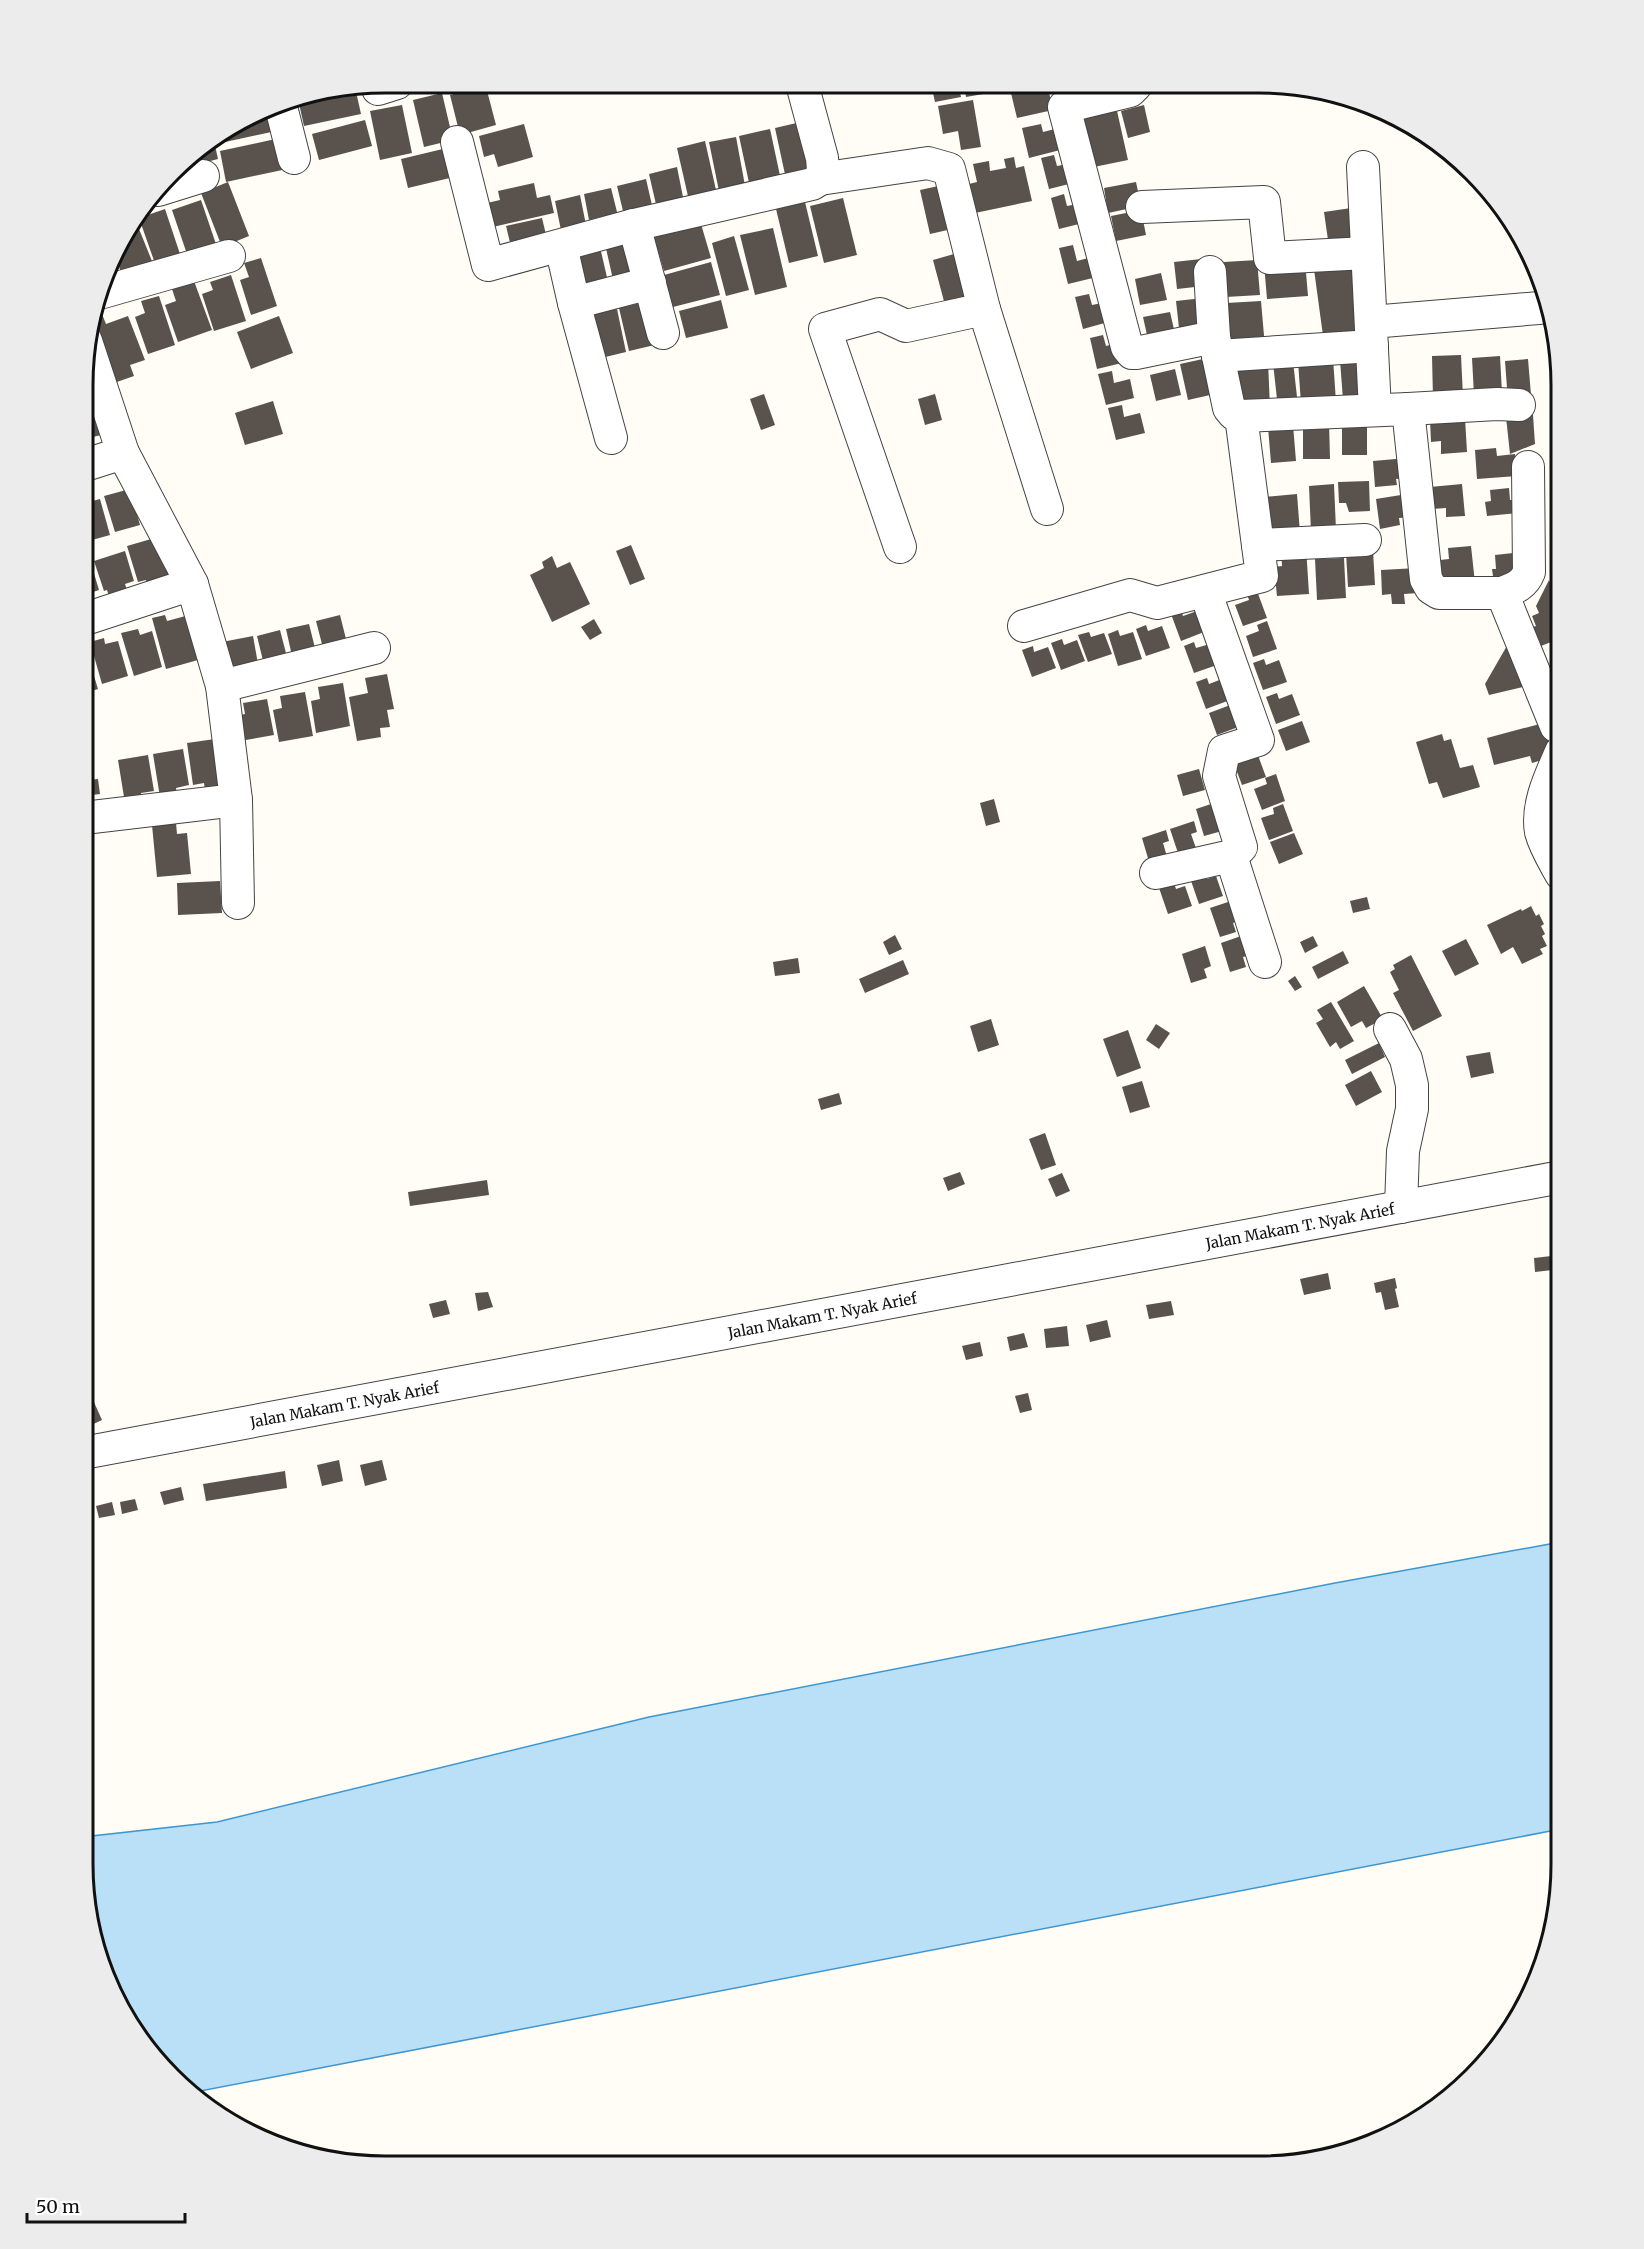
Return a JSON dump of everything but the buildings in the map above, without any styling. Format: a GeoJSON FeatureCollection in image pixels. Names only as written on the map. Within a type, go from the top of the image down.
{"type":"FeatureCollection","features":[{"type":"Feature","properties":{"kind":"street"},"geometry":{"type":"LineString","coordinates":[[804,93],[822,159],[823,170],[820,179]]}},
{"type":"Feature","properties":{"kind":"street"},"geometry":{"type":"LineString","coordinates":[[1102,93],[1061,96],[1127,347],[1132,353],[1372,334],[1541,309]]}},
{"type":"Feature","properties":{"kind":"street"},"geometry":{"type":"LineString","coordinates":[[282,111],[294,158]]}},
{"type":"Feature","properties":{"kind":"street"},"geometry":{"type":"LineString","coordinates":[[457,142],[488,265],[634,225],[812,184],[820,179],[928,163],[949,169],[984,309],[1047,509]]}},
{"type":"Feature","properties":{"kind":"street"},"geometry":{"type":"LineString","coordinates":[[1362,167],[1376,410]]}},
{"type":"Feature","properties":{"kind":"street"},"geometry":{"type":"LineString","coordinates":[[170,186],[203,176]]}},
{"type":"Feature","properties":{"kind":"street"},"geometry":{"type":"LineString","coordinates":[[1142,207],[1264,202],[1270,258],[1367,253]]}},
{"type":"Feature","properties":{"kind":"street"},"geometry":{"type":"LineString","coordinates":[[634,225],[663,333]]}},
{"type":"Feature","properties":{"kind":"street"},"geometry":{"type":"LineString","coordinates":[[561,246],[611,438]]}},
{"type":"Feature","properties":{"kind":"street"},"geometry":{"type":"LineString","coordinates":[[108,291],[229,256]]}},
{"type":"Feature","properties":{"kind":"street"},"geometry":{"type":"LineString","coordinates":[[1210,272],[1216,346],[1229,408],[1234,414],[1240,416],[1497,404],[1519,405]]}},
{"type":"Feature","properties":{"kind":"street"},"geometry":{"type":"LineString","coordinates":[[574,303],[650,283]]}},
{"type":"Feature","properties":{"kind":"street"},"geometry":{"type":"LineString","coordinates":[[900,547],[825,329],[880,314],[906,326],[984,309]]}},
{"type":"Feature","properties":{"kind":"street"},"geometry":{"type":"LineString","coordinates":[[94,365],[123,453],[192,584],[222,686],[236,800],[238,903]]}},
{"type":"Feature","properties":{"kind":"street"},"geometry":{"type":"LineString","coordinates":[[1408,409],[1426,579],[1431,588],[1439,593],[1502,593],[1519,586],[1526,580],[1529,572],[1528,467]]}},
{"type":"Feature","properties":{"kind":"street"},"geometry":{"type":"LineString","coordinates":[[1024,626],[1130,595],[1157,603],[1262,576],[1240,416]]}},
{"type":"Feature","properties":{"kind":"street"},"geometry":{"type":"LineString","coordinates":[[93,462],[123,453]]}},
{"type":"Feature","properties":{"kind":"street"},"geometry":{"type":"LineString","coordinates":[[1258,545],[1365,540]]}},
{"type":"Feature","properties":{"kind":"street"},"geometry":{"type":"LineString","coordinates":[[93,616],[192,584]]}},
{"type":"Feature","properties":{"kind":"street"},"geometry":{"type":"LineString","coordinates":[[1155,873],[1231,856],[1241,847],[1219,776],[1224,751],[1258,740],[1205,591]]}},
{"type":"Feature","properties":{"kind":"street"},"geometry":{"type":"LineString","coordinates":[[1502,593],[1551,713]]}},
{"type":"Feature","properties":{"kind":"street"},"geometry":{"type":"LineString","coordinates":[[222,686],[374,648]]}},
{"type":"Feature","properties":{"kind":"street"},"geometry":{"type":"LineString","coordinates":[[1551,770],[1540,820],[1545,844],[1551,855]]}},
{"type":"Feature","properties":{"kind":"street"},"geometry":{"type":"LineString","coordinates":[[93,817],[236,800]]}},
{"type":"Feature","properties":{"kind":"street"},"geometry":{"type":"LineString","coordinates":[[1231,856],[1265,962]]}},
{"type":"Feature","properties":{"kind":"street"},"geometry":{"type":"LineString","coordinates":[[1390,1029],[1406,1059],[1412,1085],[1412,1109],[1403,1151],[1401,1207]]}},
{"type":"Feature","properties":{"kind":"street","name":"Jalan Makam T. Nyak Arief"},"geometry":{"type":"LineString","coordinates":[[93,1451],[1551,1179]]}},
{"type":"Feature","properties":{"kind":"water"},"geometry":{"type":"Polygon","coordinates":[[[1551,1544],[1551,1831],[201,2091],[178,2071],[153,2042],[132,2010],[108,1958],[95,1902],[93,1836],[217,1822],[649,1717],[1335,1583],[1551,1544]]]}}]}
